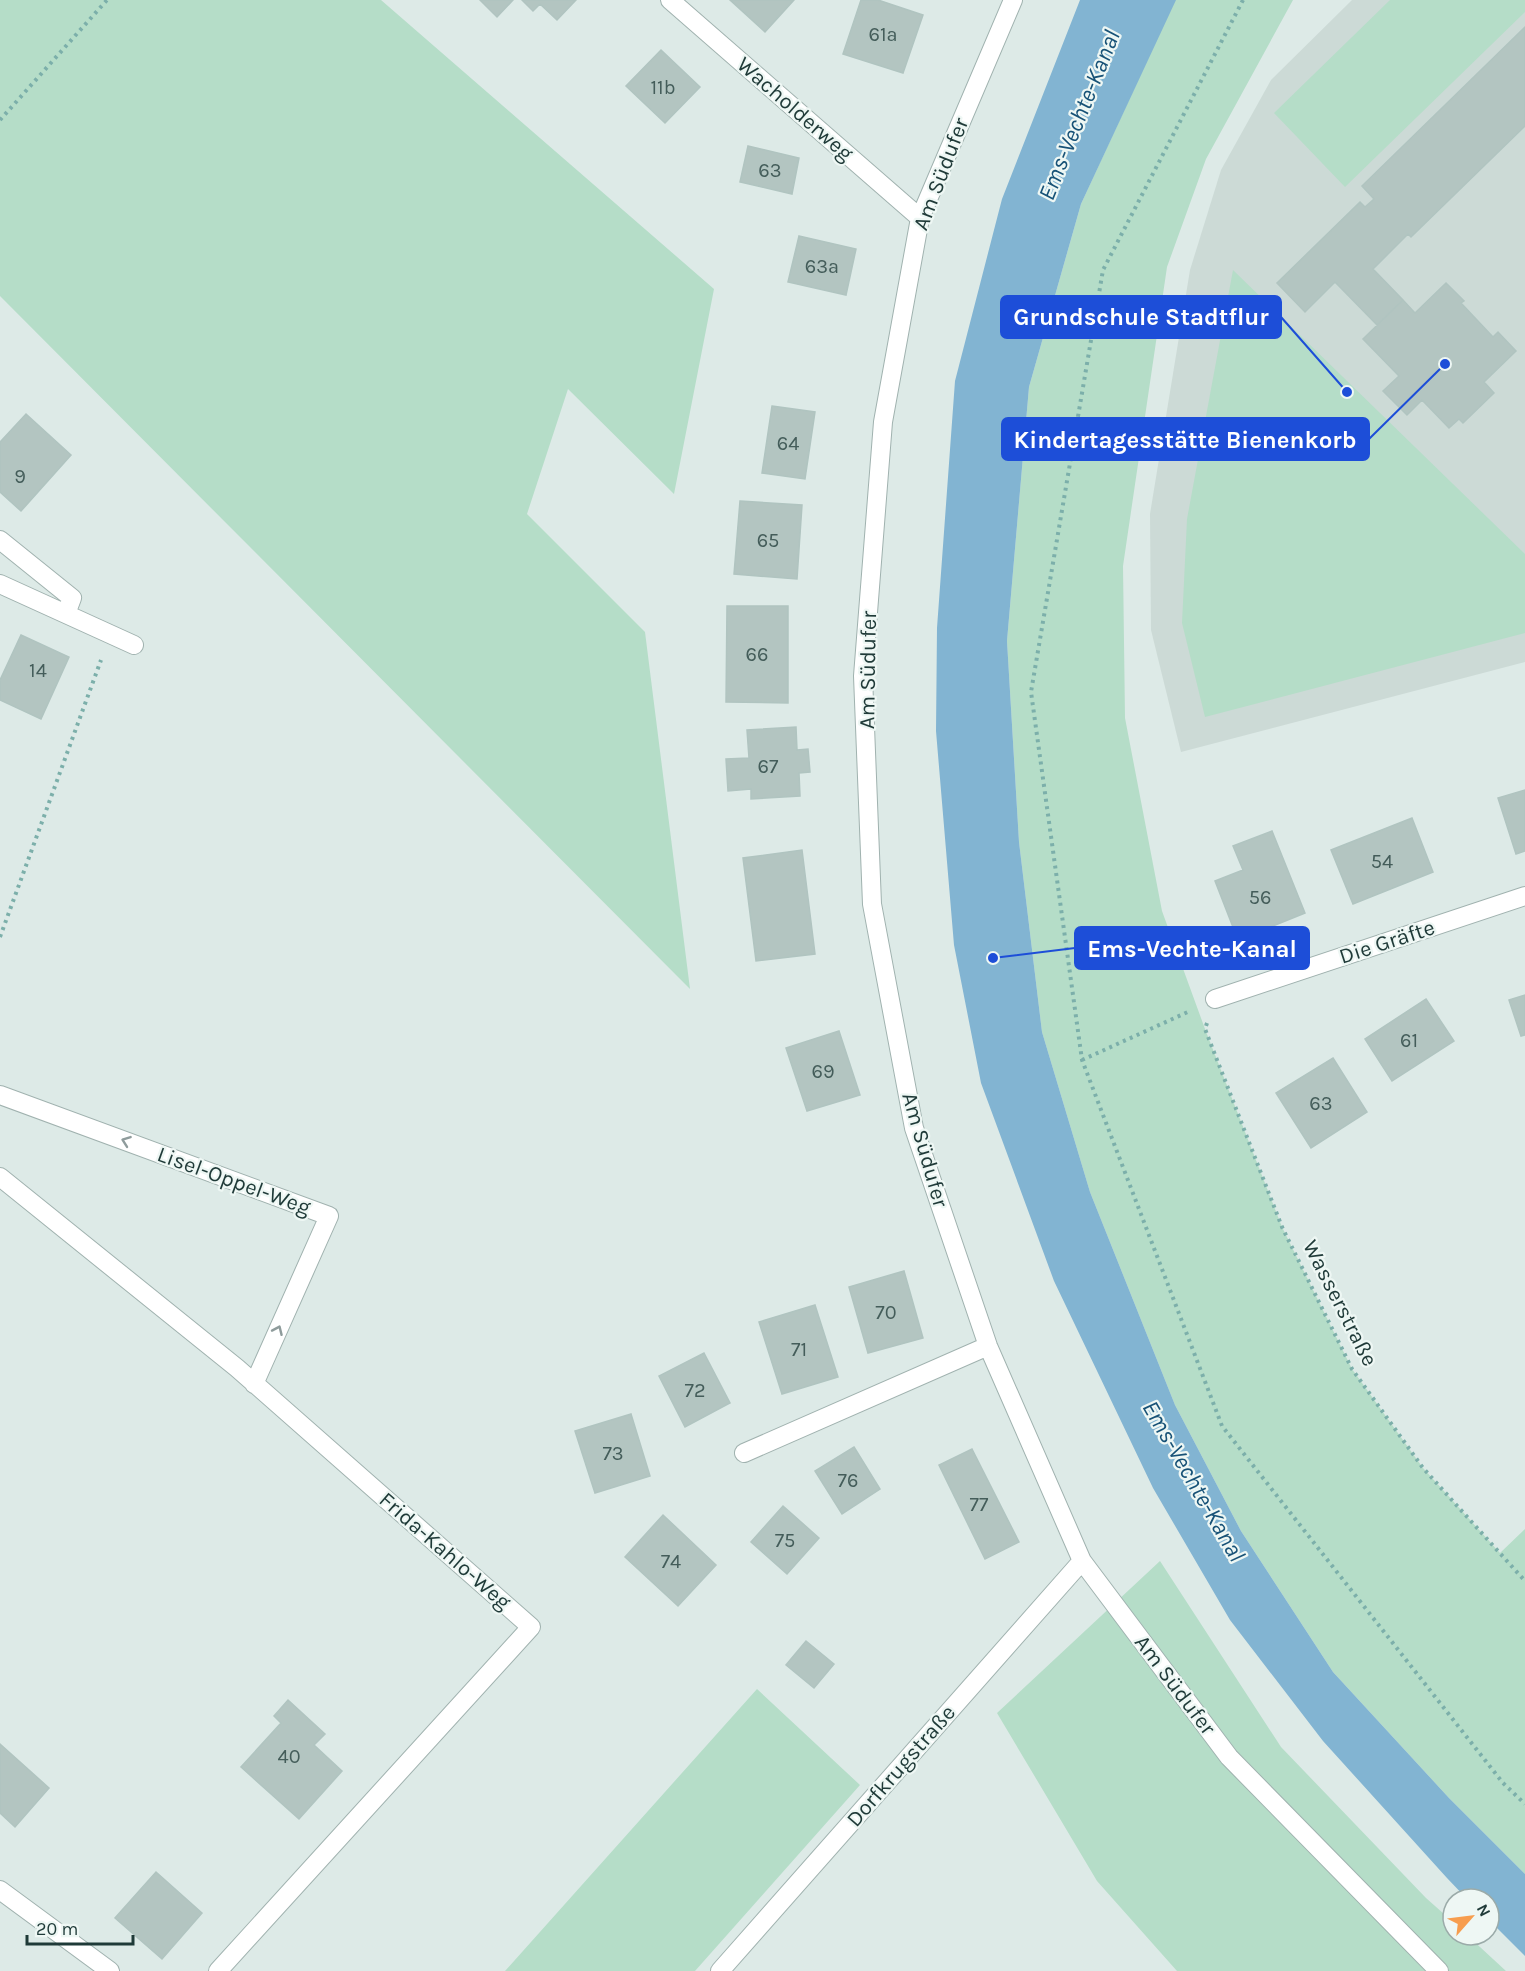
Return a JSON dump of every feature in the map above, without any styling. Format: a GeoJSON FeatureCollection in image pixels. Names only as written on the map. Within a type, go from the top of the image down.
{"type":"FeatureCollection","features":[{"type":"Feature","properties":{"kind":"street","name":"Wacholderweg"},"geometry":{"type":"LineString","coordinates":[[670,0],[920,218]]}},
{"type":"Feature","properties":{"kind":"street","name":"Am Südufer"},"geometry":{"type":"LineString","coordinates":[[1013,0],[920,218],[883,422],[863,676],[872,904],[914,1128],[988,1346],[1082,1561],[1229,1757],[1439,1971]]}},
{"type":"Feature","properties":{"kind":"street"},"geometry":{"type":"LineString","coordinates":[[0,540],[72,598],[66,614]]}},
{"type":"Feature","properties":{"kind":"street"},"geometry":{"type":"LineString","coordinates":[[0,584],[134,645]]}},
{"type":"Feature","properties":{"kind":"street","name":"Die Gräfte"},"geometry":{"type":"LineString","coordinates":[[1215,999],[1525,896]]}},
{"type":"Feature","properties":{"kind":"street","name":"Lisel-Oppel-Weg"},"geometry":{"type":"LineString","coordinates":[[0,1095],[329,1216],[254,1384]]}},
{"type":"Feature","properties":{"kind":"street","name":"Frida-Kahlo-Weg"},"geometry":{"type":"LineString","coordinates":[[0,1177],[254,1384],[531,1627],[218,1971]]}},
{"type":"Feature","properties":{"kind":"street"},"geometry":{"type":"LineString","coordinates":[[744,1453],[988,1346]]}},
{"type":"Feature","properties":{"kind":"street","name":"Dorfkrugstraße"},"geometry":{"type":"LineString","coordinates":[[720,1971],[1082,1561]]}},
{"type":"Feature","properties":{"kind":"street"},"geometry":{"type":"LineString","coordinates":[[0,1890],[110,1971]]}},
{"type":"Feature","properties":{"kind":"path"},"geometry":{"type":"LineString","coordinates":[[0,120],[107,0]]}},
{"type":"Feature","properties":{"kind":"path"},"geometry":{"type":"LineString","coordinates":[[1243,0],[1103,270],[1031,692],[1082,1060],[1222,1426],[1503,1783],[1525,1804]]}},
{"type":"Feature","properties":{"kind":"path"},"geometry":{"type":"LineString","coordinates":[[0,937],[110,634]]}},
{"type":"Feature","properties":{"kind":"path"},"geometry":{"type":"LineString","coordinates":[[1082,1060],[1215,999]]}},
{"type":"Feature","properties":{"kind":"path","name":"Wasserstraße"},"geometry":{"type":"LineString","coordinates":[[1215,999],[1205,1029],[1282,1227],[1352,1369],[1423,1468],[1525,1581]]}},
{"type":"Feature","properties":{"kind":"shaded area"},"geometry":{"type":"Polygon","coordinates":[[[1352,0],[1525,0],[1525,662],[1181,752],[1151,630],[1150,514],[1190,270],[1221,170],[1271,80],[1352,0]]]}},
{"type":"Feature","properties":{"kind":"green space"},"geometry":{"type":"Polygon","coordinates":[[[0,0],[381,0],[714,289],[674,494],[568,389],[527,514],[645,632],[690,989],[0,296],[0,0]]]}},
{"type":"Feature","properties":{"kind":"green space"},"geometry":{"type":"Polygon","coordinates":[[[1175,0],[1293,0],[1206,159],[1167,267],[1123,566],[1125,718],[1162,911],[1282,1227],[1352,1369],[1423,1468],[1500,1553],[1525,1529],[1525,1874],[1449,1798],[1333,1672],[1241,1531],[1175,1405],[1090,1192],[1042,1032],[1019,842],[1007,641],[1029,387],[1081,204],[1175,0]]]}},
{"type":"Feature","properties":{"kind":"green space"},"geometry":{"type":"Polygon","coordinates":[[[1390,0],[1525,0],[1525,12],[1345,187],[1274,113],[1390,0]]]}},
{"type":"Feature","properties":{"kind":"green space"},"geometry":{"type":"Polygon","coordinates":[[[1233,270],[1525,554],[1525,633],[1205,717],[1182,623],[1187,519],[1233,270]]]}},
{"type":"Feature","properties":{"kind":"green space"},"geometry":{"type":"Polygon","coordinates":[[[1160,1561],[1281,1747],[1441,1911],[1441,1947],[1480,1947],[1506,1971],[1177,1971],[1097,1881],[997,1713],[1160,1561]]]}},
{"type":"Feature","properties":{"kind":"green space"},"geometry":{"type":"Polygon","coordinates":[[[757,1689],[860,1785],[695,1971],[505,1971],[757,1689]]]}},
{"type":"Feature","properties":{"kind":"water"},"geometry":{"type":"Polygon","coordinates":[[[1080,0],[1176,0],[1081,204],[1029,387],[1007,641],[1019,842],[1042,1032],[1090,1192],[1175,1405],[1241,1531],[1333,1672],[1449,1798],[1525,1874],[1525,1956],[1501,1932],[1501,1887],[1456,1887],[1323,1741],[1230,1620],[1153,1488],[1054,1281],[981,1083],[954,945],[936,731],[937,628],[955,381],[1002,199],[1080,0]]]}},
{"type":"Feature","properties":{"kind":"building"},"geometry":{"type":"Polygon","coordinates":[[[480,0],[513,0],[497,17],[480,0]]]}},
{"type":"Feature","properties":{"kind":"building"},"geometry":{"type":"Polygon","coordinates":[[[522,0],[576,0],[557,20],[540,4],[533,11],[522,0]]]}},
{"type":"Feature","properties":{"kind":"building"},"geometry":{"type":"Polygon","coordinates":[[[730,0],[794,0],[765,32],[730,0]]]}},
{"type":"Feature","properties":{"kind":"building"},"geometry":{"type":"Polygon","coordinates":[[[861,0],[878,0],[923,15],[903,73],[843,54],[861,0]]]}},
{"type":"Feature","properties":{"kind":"building"},"geometry":{"type":"Polygon","coordinates":[[[1525,27],[1525,126],[1411,237],[1408,234],[1373,269],[1403,300],[1377,325],[1335,282],[1305,312],[1277,283],[1360,202],[1365,207],[1374,199],[1362,186],[1525,27]]]}},
{"type":"Feature","properties":{"kind":"building"},"geometry":{"type":"Polygon","coordinates":[[[661,50],[700,87],[665,123],[626,86],[661,50]]]}},
{"type":"Feature","properties":{"kind":"building"},"geometry":{"type":"Polygon","coordinates":[[[748,146],[799,158],[792,194],[740,182],[748,146]]]}},
{"type":"Feature","properties":{"kind":"building"},"geometry":{"type":"Polygon","coordinates":[[[799,236],[856,249],[846,295],[788,282],[799,236]]]}},
{"type":"Feature","properties":{"kind":"building"},"geometry":{"type":"Polygon","coordinates":[[[1446,283],[1464,301],[1461,303],[1493,337],[1498,332],[1516,351],[1484,382],[1494,393],[1463,423],[1459,419],[1449,428],[1422,400],[1407,415],[1383,391],[1399,376],[1363,339],[1403,300],[1415,313],[1446,283]]]}},
{"type":"Feature","properties":{"kind":"building"},"geometry":{"type":"Polygon","coordinates":[[[772,406],[815,412],[805,479],[762,473],[772,406]]]}},
{"type":"Feature","properties":{"kind":"building"},"geometry":{"type":"Polygon","coordinates":[[[26,414],[71,455],[21,511],[0,492],[0,442],[26,414]]]}},
{"type":"Feature","properties":{"kind":"building"},"geometry":{"type":"Polygon","coordinates":[[[740,501],[802,505],[797,579],[734,574],[740,501]]]}},
{"type":"Feature","properties":{"kind":"building"},"geometry":{"type":"Polygon","coordinates":[[[727,606],[788,606],[788,703],[726,702],[727,606]]]}},
{"type":"Feature","properties":{"kind":"building"},"geometry":{"type":"Polygon","coordinates":[[[21,635],[69,657],[41,719],[0,700],[0,680],[21,635]]]}},
{"type":"Feature","properties":{"kind":"building"},"geometry":{"type":"Polygon","coordinates":[[[796,727],[797,750],[808,749],[810,772],[799,773],[800,796],[751,799],[751,789],[728,791],[726,759],[749,758],[747,730],[796,727]]]}},
{"type":"Feature","properties":{"kind":"building"},"geometry":{"type":"Polygon","coordinates":[[[1525,790],[1525,851],[1516,854],[1498,798],[1525,790]]]}},
{"type":"Feature","properties":{"kind":"building"},"geometry":{"type":"Polygon","coordinates":[[[1412,818],[1433,872],[1353,904],[1331,850],[1412,818]]]}},
{"type":"Feature","properties":{"kind":"building"},"geometry":{"type":"Polygon","coordinates":[[[1272,831],[1305,913],[1238,940],[1215,881],[1243,870],[1233,846],[1272,831]]]}},
{"type":"Feature","properties":{"kind":"building"},"geometry":{"type":"Polygon","coordinates":[[[802,850],[815,954],[756,961],[743,858],[802,850]]]}},
{"type":"Feature","properties":{"kind":"building"},"geometry":{"type":"Polygon","coordinates":[[[1525,995],[1525,1035],[1521,1036],[1509,1000],[1525,995]]]}},
{"type":"Feature","properties":{"kind":"building"},"geometry":{"type":"Polygon","coordinates":[[[1426,999],[1454,1041],[1392,1081],[1365,1039],[1426,999]]]}},
{"type":"Feature","properties":{"kind":"building"},"geometry":{"type":"Polygon","coordinates":[[[839,1031],[860,1095],[807,1111],[786,1048],[839,1031]]]}},
{"type":"Feature","properties":{"kind":"building"},"geometry":{"type":"Polygon","coordinates":[[[1333,1058],[1367,1112],[1311,1148],[1276,1093],[1333,1058]]]}},
{"type":"Feature","properties":{"kind":"building"},"geometry":{"type":"Polygon","coordinates":[[[904,1271],[923,1338],[868,1353],[849,1287],[904,1271]]]}},
{"type":"Feature","properties":{"kind":"building"},"geometry":{"type":"Polygon","coordinates":[[[815,1305],[838,1377],[782,1394],[759,1322],[815,1305]]]}},
{"type":"Feature","properties":{"kind":"building"},"geometry":{"type":"Polygon","coordinates":[[[704,1353],[730,1403],[685,1427],[659,1376],[704,1353]]]}},
{"type":"Feature","properties":{"kind":"building"},"geometry":{"type":"Polygon","coordinates":[[[631,1414],[650,1476],[595,1493],[575,1431],[631,1414]]]}},
{"type":"Feature","properties":{"kind":"building"},"geometry":{"type":"Polygon","coordinates":[[[854,1447],[880,1489],[842,1514],[815,1471],[854,1447]]]}},
{"type":"Feature","properties":{"kind":"building"},"geometry":{"type":"Polygon","coordinates":[[[972,1449],[1019,1542],[985,1559],[939,1465],[972,1449]]]}},
{"type":"Feature","properties":{"kind":"building"},"geometry":{"type":"Polygon","coordinates":[[[783,1506],[819,1538],[787,1574],[751,1542],[783,1506]]]}},
{"type":"Feature","properties":{"kind":"building"},"geometry":{"type":"Polygon","coordinates":[[[663,1515],[716,1565],[678,1606],[625,1557],[663,1515]]]}},
{"type":"Feature","properties":{"kind":"building"},"geometry":{"type":"Polygon","coordinates":[[[806,1641],[834,1664],[814,1688],[786,1665],[806,1641]]]}},
{"type":"Feature","properties":{"kind":"building"},"geometry":{"type":"Polygon","coordinates":[[[288,1700],[325,1734],[314,1745],[342,1771],[299,1819],[241,1767],[281,1723],[274,1716],[288,1700]]]}},
{"type":"Feature","properties":{"kind":"building"},"geometry":{"type":"Polygon","coordinates":[[[0,1744],[49,1788],[15,1827],[0,1813],[0,1744]]]}},
{"type":"Feature","properties":{"kind":"building"},"geometry":{"type":"Polygon","coordinates":[[[156,1872],[202,1913],[162,1959],[115,1918],[156,1872]]]}},
{"type":"Feature","properties":{"kind":"place","name":"Kindertagesstätte Bienenkorb"},"geometry":{"type":"Point","coordinates":[1445,364]}},
{"type":"Feature","properties":{"kind":"place","name":"Grundschule Stadtflur"},"geometry":{"type":"Point","coordinates":[1347,392]}},
{"type":"Feature","properties":{"kind":"place","name":"Ems-Vechte-Kanal"},"geometry":{"type":"Point","coordinates":[993,958]}}]}
